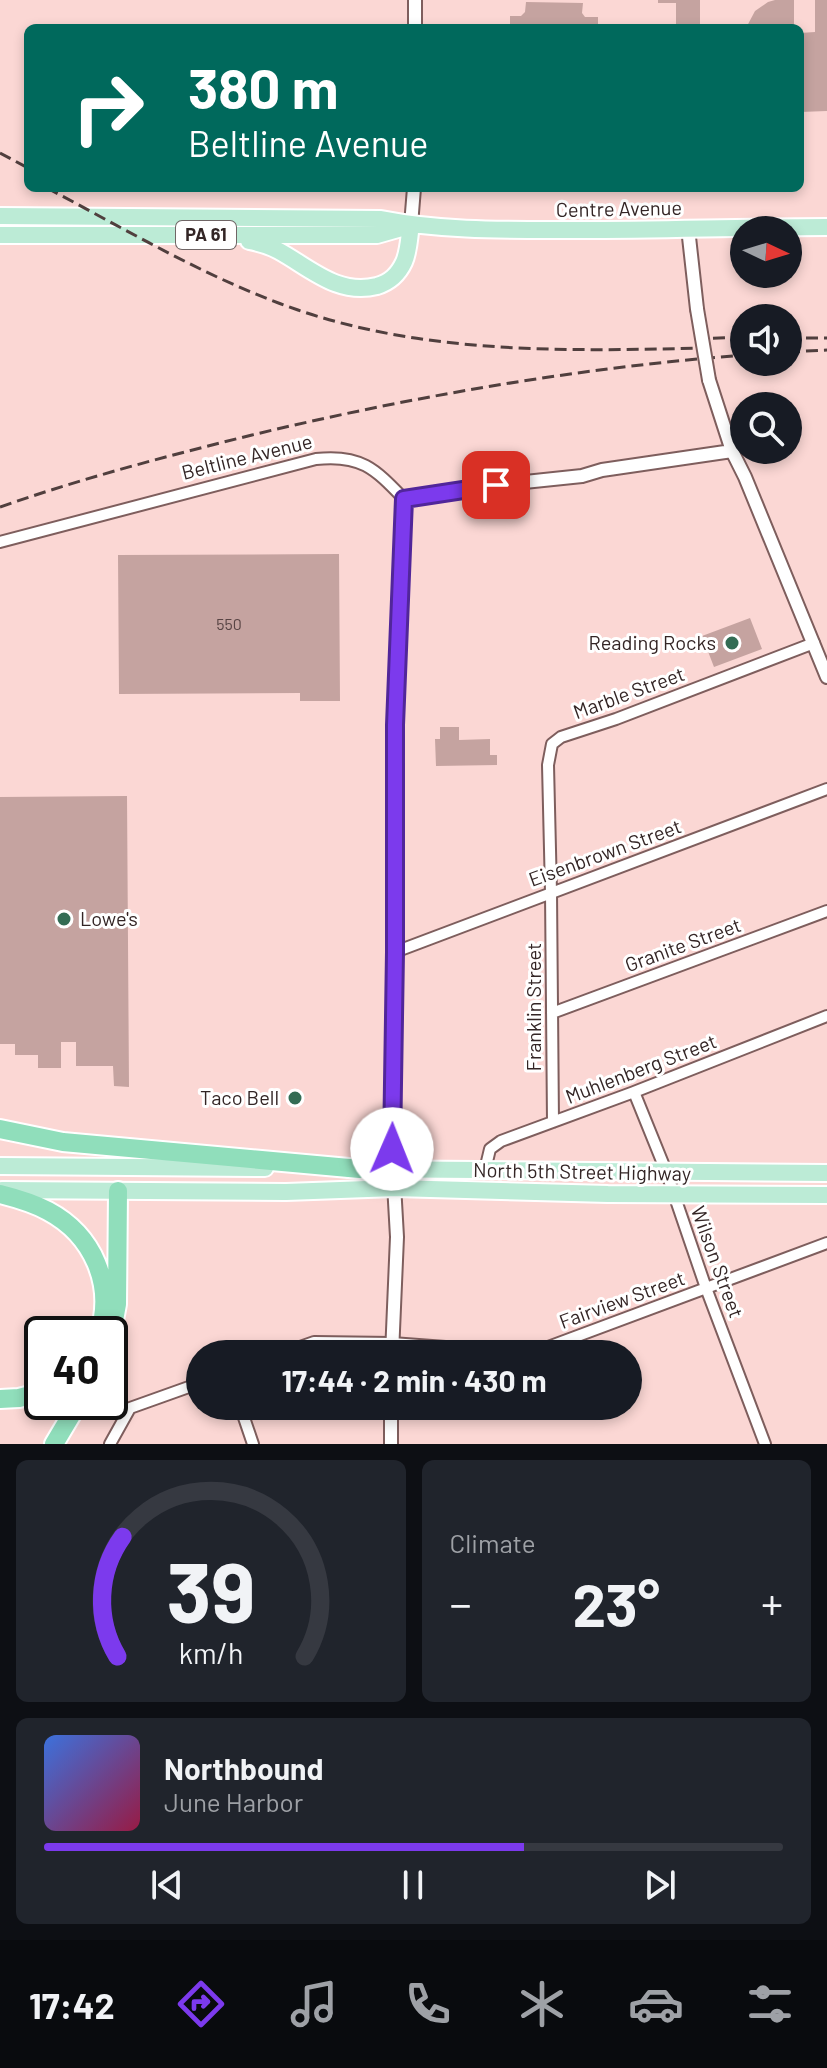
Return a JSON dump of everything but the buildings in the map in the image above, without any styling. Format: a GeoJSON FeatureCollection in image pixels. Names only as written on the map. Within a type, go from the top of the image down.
{"type":"FeatureCollection","features":[{"type":"Feature","properties":{"kind":"highway"},"geometry":{"type":"LineString","coordinates":[[0,1129],[63,1142],[360,1169]]}},
{"type":"Feature","properties":{"kind":"highway"},"geometry":{"type":"LineString","coordinates":[[115,1316],[118,1191]]}},
{"type":"Feature","properties":{"kind":"highway"},"geometry":{"type":"LineString","coordinates":[[0,1192],[47,1211],[66,1223],[86,1242],[99,1267],[103,1285],[103,1316]]}},
{"type":"Feature","properties":{"kind":"highway"},"geometry":{"type":"LineString","coordinates":[[0,1399],[24,1397]]}},
{"type":"Feature","properties":{"kind":"highway"},"geometry":{"type":"LineString","coordinates":[[54,1444],[68,1420]]}},
{"type":"Feature","properties":{"kind":"main road","name":"Centre Avenue"},"geometry":{"type":"LineString","coordinates":[[0,216],[381,219],[411,225],[510,230],[664,231],[688,228],[827,227]]}},
{"type":"Feature","properties":{"kind":"main road","name":"Centre Avenue"},"geometry":{"type":"LineString","coordinates":[[0,235],[377,235],[411,225]]}},
{"type":"Feature","properties":{"kind":"main road"},"geometry":{"type":"LineString","coordinates":[[220,235],[268,246],[330,282],[358,288],[382,284],[395,276],[406,256],[411,225]]}},
{"type":"Feature","properties":{"kind":"main road","name":"North 5th Street Highway"},"geometry":{"type":"LineString","coordinates":[[0,1166],[827,1173]]}},
{"type":"Feature","properties":{"kind":"main road"},"geometry":{"type":"LineString","coordinates":[[108,1167],[118,1191]]}},
{"type":"Feature","properties":{"kind":"main road","name":"North 5th Street Highway"},"geometry":{"type":"LineString","coordinates":[[0,1192],[286,1192],[395,1188],[608,1194],[827,1195]]}},
{"type":"Feature","properties":{"kind":"street"},"geometry":{"type":"LineString","coordinates":[[415,0],[415,24]]}},
{"type":"Feature","properties":{"kind":"street"},"geometry":{"type":"LineString","coordinates":[[411,225],[414,192]]}},
{"type":"Feature","properties":{"kind":"street"},"geometry":{"type":"LineString","coordinates":[[688,228],[709,380],[730,445]]}},
{"type":"Feature","properties":{"kind":"street"},"geometry":{"type":"LineString","coordinates":[[392,1340],[397,1237],[392,1149],[395,725],[404,499],[582,476],[602,470],[730,451]]}},
{"type":"Feature","properties":{"kind":"street","name":"Beltline Avenue"},"geometry":{"type":"LineString","coordinates":[[0,542],[329,458],[353,460],[370,467],[404,499]]}},
{"type":"Feature","properties":{"kind":"street"},"geometry":{"type":"LineString","coordinates":[[738,464],[827,677]]}},
{"type":"Feature","properties":{"kind":"street","name":"Marble Street"},"geometry":{"type":"LineString","coordinates":[[551,892],[548,765],[552,744],[561,737],[814,643]]}},
{"type":"Feature","properties":{"kind":"street","name":"Eisenbrown Street"},"geometry":{"type":"LineString","coordinates":[[395,952],[827,789]]}},
{"type":"Feature","properties":{"kind":"street","name":"Franklin Street"},"geometry":{"type":"LineString","coordinates":[[551,892],[553,1122]]}},
{"type":"Feature","properties":{"kind":"street","name":"Granite Street"},"geometry":{"type":"LineString","coordinates":[[552,1013],[827,911]]}},
{"type":"Feature","properties":{"kind":"street","name":"Muhlenberg Street"},"geometry":{"type":"LineString","coordinates":[[485,1170],[487,1156],[495,1144],[827,1016]]}},
{"type":"Feature","properties":{"kind":"street","name":"Wilson Street"},"geometry":{"type":"LineString","coordinates":[[634,1092],[666,1171],[765,1444]]}},
{"type":"Feature","properties":{"kind":"street","name":"Fairview Street"},"geometry":{"type":"LineString","coordinates":[[562,1340],[827,1243]]}},
{"type":"Feature","properties":{"kind":"street"},"geometry":{"type":"LineString","coordinates":[[110,1444],[130,1408],[186,1388]]}},
{"type":"Feature","properties":{"kind":"street"},"geometry":{"type":"LineString","coordinates":[[245,1420],[253,1444]]}},
{"type":"Feature","properties":{"kind":"street"},"geometry":{"type":"LineString","coordinates":[[391,1420],[391,1444]]}},
{"type":"Feature","properties":{"kind":"railway"},"geometry":{"type":"LineString","coordinates":[[0,153],[24,166]]}},
{"type":"Feature","properties":{"kind":"railway"},"geometry":{"type":"LineString","coordinates":[[54,192],[233,284],[298,310],[348,325],[450,343],[501,347],[605,350],[708,348]]}},
{"type":"Feature","properties":{"kind":"railway"},"geometry":{"type":"LineString","coordinates":[[695,339],[730,338]]}},
{"type":"Feature","properties":{"kind":"railway"},"geometry":{"type":"LineString","coordinates":[[802,338],[827,338]]}},
{"type":"Feature","properties":{"kind":"railway"},"geometry":{"type":"LineString","coordinates":[[802,351],[827,350]]}},
{"type":"Feature","properties":{"kind":"railway"},"geometry":{"type":"LineString","coordinates":[[0,507],[157,459],[374,408],[558,376],[730,356]]}},
{"type":"Feature","properties":{"kind":"place","name":"Reading Rocks"},"geometry":{"type":"Point","coordinates":[732,643]}},
{"type":"Feature","properties":{"kind":"place","name":"Lowe's"},"geometry":{"type":"Point","coordinates":[64,919]}},
{"type":"Feature","properties":{"kind":"place","name":"Taco Bell"},"geometry":{"type":"Point","coordinates":[295,1098]}},
{"type":"Feature","properties":{"kind":"route"},"geometry":{"type":"LineString","coordinates":[[392,1149],[395,725],[404,499],[496,485]]}}]}
